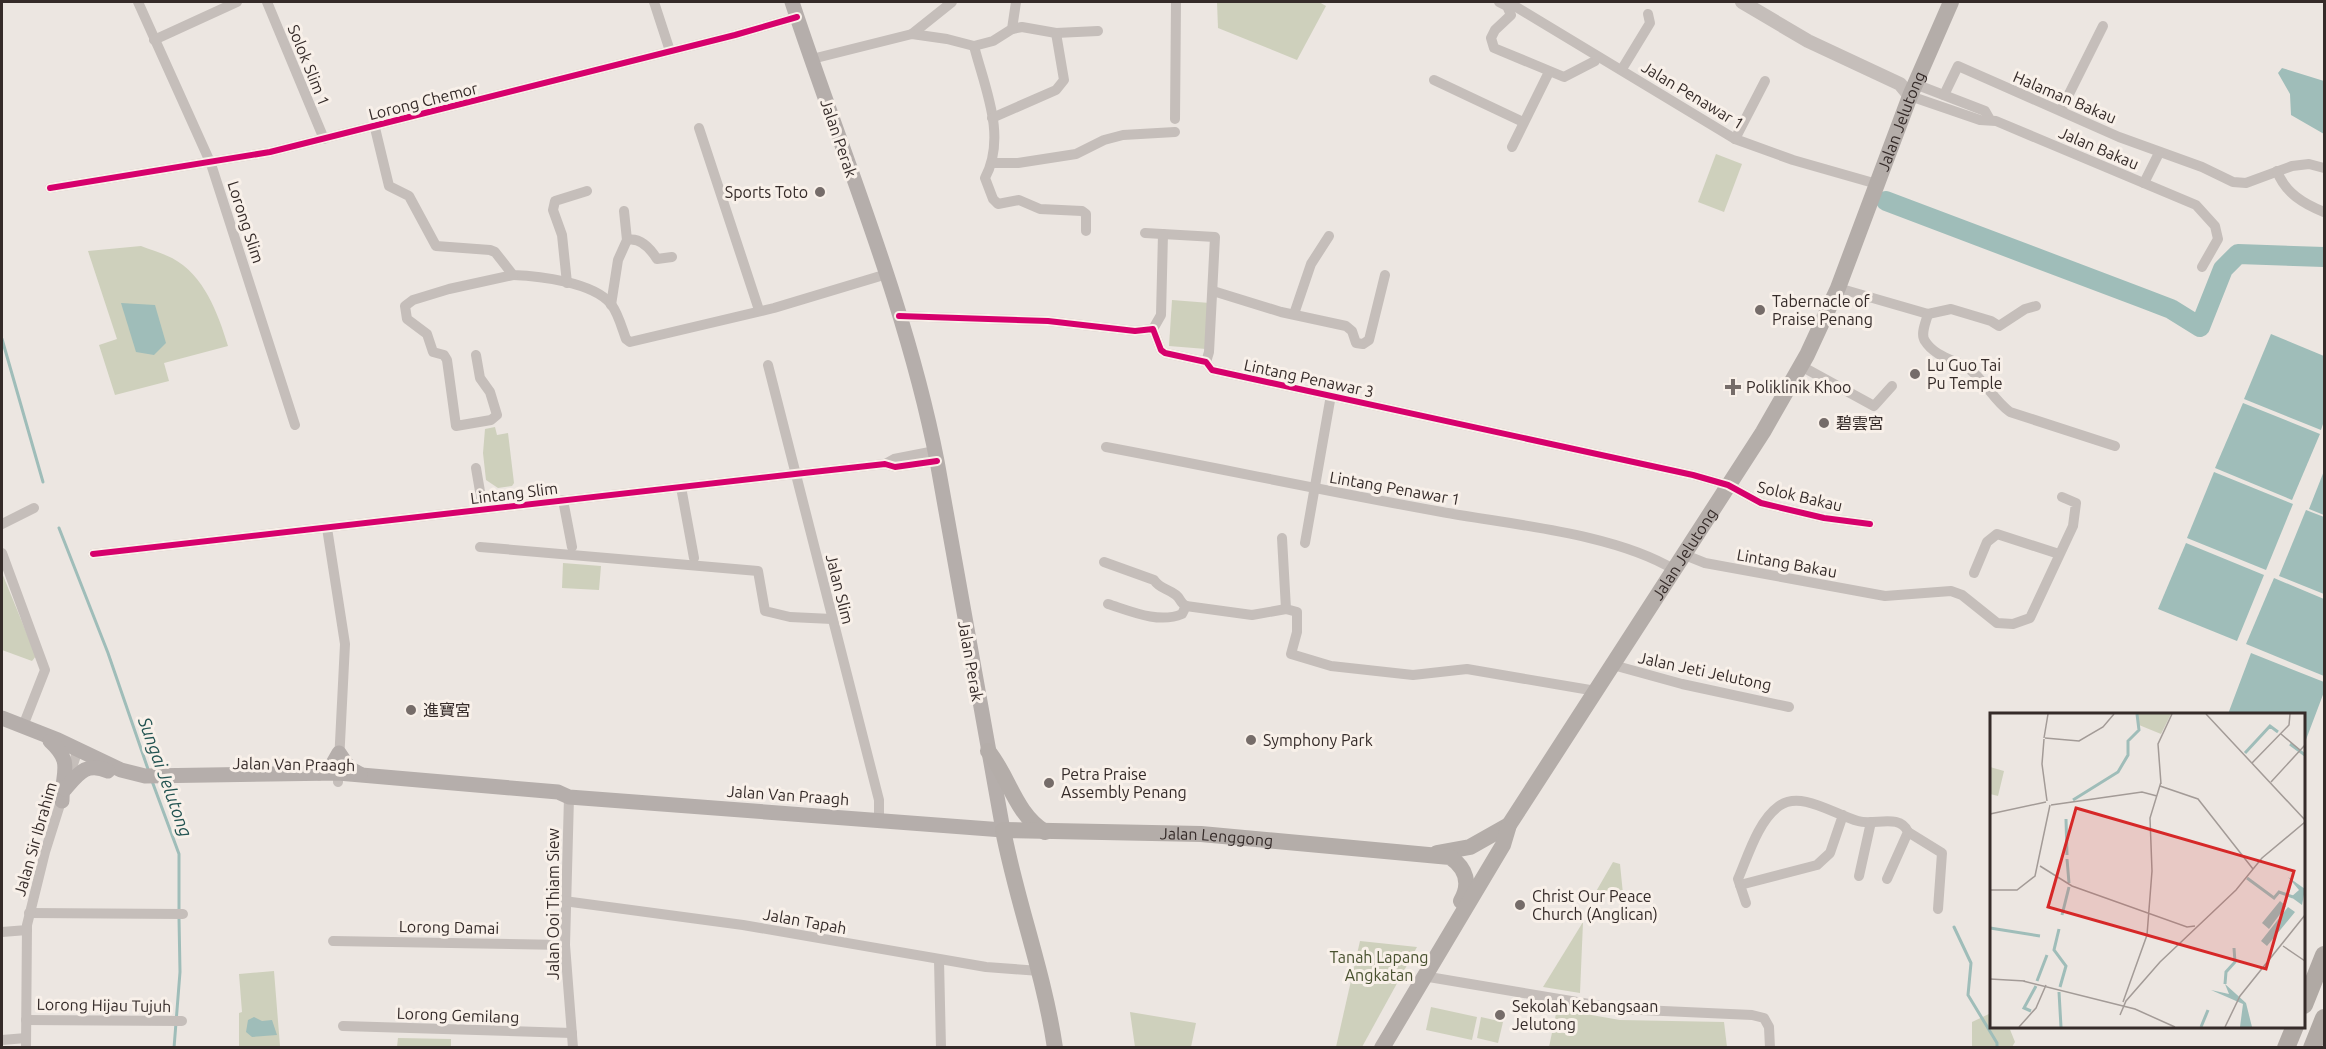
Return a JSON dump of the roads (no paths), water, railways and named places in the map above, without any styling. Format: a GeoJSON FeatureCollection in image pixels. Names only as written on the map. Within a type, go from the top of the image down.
{"type":"FeatureCollection","features":[{"type":"Feature","properties":{"kind":"highway"},"geometry":{"type":"LineString","coordinates":[[2305,1003],[2325,955]]}},
{"type":"Feature","properties":{"kind":"highway"},"geometry":{"type":"LineString","coordinates":[[2312,1047],[2325,1017]]}},
{"type":"Feature","properties":{"kind":"highway"},"geometry":{"type":"LineString","coordinates":[[2286,1047],[2294,1028]]}},
{"type":"Feature","properties":{"kind":"main road","name":"Jalan Perak"},"geometry":{"type":"LineString","coordinates":[[792,2],[887,274],[936,456],[987,752],[1008,830],[1010,865],[1015,874],[1049,1007],[1055,1047]]}},
{"type":"Feature","properties":{"kind":"main road","name":"Jalan Jelutong"},"geometry":{"type":"LineString","coordinates":[[1382,1047],[1503,845],[1509,825],[1685,555],[1763,432],[1801,366],[1838,288],[1877,184],[1908,88],[1951,2]]}},
{"type":"Feature","properties":{"kind":"main road","name":"Jalan Van Praagh"},"geometry":{"type":"LineString","coordinates":[[2,718],[149,776],[179,782],[338,778],[558,801],[569,797]]}},
{"type":"Feature","properties":{"kind":"main road"},"geometry":{"type":"LineString","coordinates":[[41,733],[64,755],[63,795]]}},
{"type":"Feature","properties":{"kind":"main road"},"geometry":{"type":"LineString","coordinates":[[987,752],[998,764],[1020,810],[1031,823],[1045,832]]}},
{"type":"Feature","properties":{"kind":"main road"},"geometry":{"type":"LineString","coordinates":[[319,773],[331,766],[339,753],[349,768],[361,774]]}},
{"type":"Feature","properties":{"kind":"main road"},"geometry":{"type":"LineString","coordinates":[[63,795],[79,773],[91,766],[119,775],[149,776]]}},
{"type":"Feature","properties":{"kind":"main road","name":"Jalan Van Praagh"},"geometry":{"type":"LineString","coordinates":[[149,776],[319,773],[338,778],[361,774],[558,792],[569,797],[1008,830]]}},
{"type":"Feature","properties":{"kind":"main road","name":"Jalan Lenggong"},"geometry":{"type":"LineString","coordinates":[[1431,854],[1470,847],[1509,825]]}},
{"type":"Feature","properties":{"kind":"main road","name":"Jalan Lenggong"},"geometry":{"type":"LineString","coordinates":[[1008,830],[1201,834],[1450,857],[1458,862],[1465,874],[1468,890],[1380,1040],[1382,1047]]}},
{"type":"Feature","properties":{"kind":"street","name":"Lorong Slim"},"geometry":{"type":"LineString","coordinates":[[138,2],[211,164],[295,425]]}},
{"type":"Feature","properties":{"kind":"street"},"geometry":{"type":"LineString","coordinates":[[154,40],[237,2]]}},
{"type":"Feature","properties":{"kind":"street","name":"Solok Slim 1"},"geometry":{"type":"LineString","coordinates":[[267,2],[324,139]]}},
{"type":"Feature","properties":{"kind":"street"},"geometry":{"type":"LineString","coordinates":[[654,2],[670,51]]}},
{"type":"Feature","properties":{"kind":"street"},"geometry":{"type":"LineString","coordinates":[[912,34],[952,2]]}},
{"type":"Feature","properties":{"kind":"street"},"geometry":{"type":"LineString","coordinates":[[1012,29],[1016,2]]}},
{"type":"Feature","properties":{"kind":"street"},"geometry":{"type":"LineString","coordinates":[[1175,119],[1176,2]]}},
{"type":"Feature","properties":{"kind":"street"},"geometry":{"type":"LineString","coordinates":[[1499,2],[1507,6],[1511,15],[1495,30],[1491,38],[1494,48],[1549,72],[1568,77],[1595,62]]}},
{"type":"Feature","properties":{"kind":"street","name":"Jalan Penawar 1"},"geometry":{"type":"LineString","coordinates":[[1508,2],[1735,139],[1793,160],[1877,184]]}},
{"type":"Feature","properties":{"kind":"street"},"geometry":{"type":"LineString","coordinates":[[1742,2],[1808,41],[1908,88]]}},
{"type":"Feature","properties":{"kind":"street"},"geometry":{"type":"LineString","coordinates":[[1622,69],[1650,23],[1648,14]]}},
{"type":"Feature","properties":{"kind":"street","name":"Lorong Chemor"},"geometry":{"type":"LineString","coordinates":[[51,188],[211,164],[375,128],[797,17]]}},
{"type":"Feature","properties":{"kind":"street"},"geometry":{"type":"LineString","coordinates":[[2061,110],[2103,26]]}},
{"type":"Feature","properties":{"kind":"street"},"geometry":{"type":"LineString","coordinates":[[812,58],[912,34],[974,46],[993,40],[1012,29],[1022,27],[1056,33],[1098,31]]}},
{"type":"Feature","properties":{"kind":"street"},"geometry":{"type":"LineString","coordinates":[[993,118],[1056,90],[1061,85],[1064,80],[1056,33]]}},
{"type":"Feature","properties":{"kind":"street"},"geometry":{"type":"LineString","coordinates":[[974,46],[993,118],[996,147],[993,163],[985,178],[995,202],[1019,200],[1040,209],[1082,212],[1086,214],[1086,231]]}},
{"type":"Feature","properties":{"kind":"street","name":"Halaman Bakau"},"geometry":{"type":"LineString","coordinates":[[1944,95],[1958,66],[2159,153],[2202,167],[2240,184],[2277,171],[2309,164],[2325,168]]}},
{"type":"Feature","properties":{"kind":"street"},"geometry":{"type":"LineString","coordinates":[[1512,147],[1519,137],[1522,122],[1549,72]]}},
{"type":"Feature","properties":{"kind":"street"},"geometry":{"type":"LineString","coordinates":[[1434,80],[1522,122]]}},
{"type":"Feature","properties":{"kind":"street"},"geometry":{"type":"LineString","coordinates":[[1735,139],[1765,81]]}},
{"type":"Feature","properties":{"kind":"street","name":"Jalan Bakau"},"geometry":{"type":"LineString","coordinates":[[1908,88],[1944,95],[1985,111],[1989,118]]}},
{"type":"Feature","properties":{"kind":"street","name":"Jalan Bakau"},"geometry":{"type":"LineString","coordinates":[[1908,88],[1980,120],[1989,118],[2196,205],[2215,226],[2218,239],[2202,267]]}},
{"type":"Feature","properties":{"kind":"street"},"geometry":{"type":"LineString","coordinates":[[375,128],[389,186],[410,196],[436,246],[490,250],[500,257],[513,275]]}},
{"type":"Feature","properties":{"kind":"street"},"geometry":{"type":"LineString","coordinates":[[699,128],[759,309]]}},
{"type":"Feature","properties":{"kind":"street"},"geometry":{"type":"LineString","coordinates":[[993,163],[1018,163],[1076,154],[1104,140],[1123,135],[1175,132]]}},
{"type":"Feature","properties":{"kind":"street"},"geometry":{"type":"LineString","coordinates":[[2144,183],[2159,153]]}},
{"type":"Feature","properties":{"kind":"street"},"geometry":{"type":"LineString","coordinates":[[2277,171],[2283,186],[2302,201],[2325,212]]}},
{"type":"Feature","properties":{"kind":"street"},"geometry":{"type":"LineString","coordinates":[[567,283],[562,235],[553,210],[555,201],[587,190]]}},
{"type":"Feature","properties":{"kind":"street"},"geometry":{"type":"LineString","coordinates":[[611,305],[618,260],[627,240],[624,211]]}},
{"type":"Feature","properties":{"kind":"street"},"geometry":{"type":"LineString","coordinates":[[1145,233],[1215,237],[1209,352],[1206,362]]}},
{"type":"Feature","properties":{"kind":"street"},"geometry":{"type":"LineString","coordinates":[[899,315],[1048,321],[1135,331],[1153,329],[1161,315],[1163,234]]}},
{"type":"Feature","properties":{"kind":"street"},"geometry":{"type":"LineString","coordinates":[[1294,314],[1311,264],[1329,236]]}},
{"type":"Feature","properties":{"kind":"street"},"geometry":{"type":"LineString","coordinates":[[627,240],[632,239],[645,244],[657,258],[672,256]]}},
{"type":"Feature","properties":{"kind":"street"},"geometry":{"type":"LineString","coordinates":[[476,355],[480,378],[490,392],[497,415],[491,420],[456,426],[447,360],[444,355],[433,352],[427,334],[407,319],[405,306],[412,300],[449,289],[513,275],[567,283],[592,291],[611,305],[626,339],[630,342],[759,309],[774,308],[887,274]]}},
{"type":"Feature","properties":{"kind":"street"},"geometry":{"type":"LineString","coordinates":[[1213,291],[1350,328],[1353,340],[1363,344],[1369,340],[1385,275]]}},
{"type":"Feature","properties":{"kind":"street"},"geometry":{"type":"LineString","coordinates":[[1838,288],[1928,314],[1951,309],[1991,321],[1999,326],[2025,309],[2036,306]]}},
{"type":"Feature","properties":{"kind":"street"},"geometry":{"type":"LineString","coordinates":[[1928,314],[1923,336],[1926,343],[1940,355],[1969,369],[1997,403],[2010,412],[2115,446]]}},
{"type":"Feature","properties":{"kind":"street","name":"Lintang Penawar 3"},"geometry":{"type":"LineString","coordinates":[[1153,329],[1161,350],[1165,353],[1206,362],[1212,370],[1694,475],[1728,485]]}},
{"type":"Feature","properties":{"kind":"street","name":"Jalan Slim"},"geometry":{"type":"LineString","coordinates":[[768,365],[879,800],[879,820]]}},
{"type":"Feature","properties":{"kind":"street"},"geometry":{"type":"LineString","coordinates":[[1801,366],[1874,406],[1892,386]]}},
{"type":"Feature","properties":{"kind":"street"},"geometry":{"type":"LineString","coordinates":[[1305,543],[1331,395]]}},
{"type":"Feature","properties":{"kind":"street","name":"Lintang Penawar 1"},"geometry":{"type":"LineString","coordinates":[[1106,447],[1314,489],[1600,540],[1656,558],[1675,570]]}},
{"type":"Feature","properties":{"kind":"street","name":"Lintang Slim"},"geometry":{"type":"LineString","coordinates":[[93,554],[885,464],[895,467],[936,456]]}},
{"type":"Feature","properties":{"kind":"street"},"geometry":{"type":"LineString","coordinates":[[476,468],[483,510]]}},
{"type":"Feature","properties":{"kind":"street","name":"Solok Bakau"},"geometry":{"type":"LineString","coordinates":[[1728,485],[1761,503],[1824,518],[1869,524]]}},
{"type":"Feature","properties":{"kind":"street"},"geometry":{"type":"LineString","coordinates":[[681,487],[694,558]]}},
{"type":"Feature","properties":{"kind":"street","name":"Lintang Bakau"},"geometry":{"type":"LineString","coordinates":[[1685,555],[1705,563],[1885,596],[1950,591],[1962,595],[1997,623],[2013,624],[2030,618],[2073,526],[2077,507],[2073,500],[2062,497]]}},
{"type":"Feature","properties":{"kind":"street"},"geometry":{"type":"LineString","coordinates":[[563,500],[572,547]]}},
{"type":"Feature","properties":{"kind":"street"},"geometry":{"type":"LineString","coordinates":[[2,524],[33,508]]}},
{"type":"Feature","properties":{"kind":"street"},"geometry":{"type":"LineString","coordinates":[[327,528],[345,644],[338,778]]}},
{"type":"Feature","properties":{"kind":"street"},"geometry":{"type":"LineString","coordinates":[[1974,573],[1987,542],[1997,534],[2059,554]]}},
{"type":"Feature","properties":{"kind":"street"},"geometry":{"type":"LineString","coordinates":[[1282,538],[1286,609]]}},
{"type":"Feature","properties":{"kind":"street"},"geometry":{"type":"LineString","coordinates":[[480,547],[758,571],[763,606],[768,614],[832,619]]}},
{"type":"Feature","properties":{"kind":"street"},"geometry":{"type":"LineString","coordinates":[[2,553],[45,670],[23,726]]}},
{"type":"Feature","properties":{"kind":"street"},"geometry":{"type":"LineString","coordinates":[[1104,562],[1154,580],[1158,587],[1176,595],[1186,606],[1252,615],[1286,609],[1297,612],[1297,632],[1291,654],[1331,666],[1413,675],[1467,669],[1596,691]]}},
{"type":"Feature","properties":{"kind":"street"},"geometry":{"type":"LineString","coordinates":[[1108,604],[1145,615],[1170,618],[1182,614],[1186,606]]}},
{"type":"Feature","properties":{"kind":"street","name":"Jalan Jeti Jelutong"},"geometry":{"type":"LineString","coordinates":[[1613,665],[1682,684],[1789,706]]}},
{"type":"Feature","properties":{"kind":"street","name":"Jalan Sir Ibrahim"},"geometry":{"type":"LineString","coordinates":[[26,1043],[29,913],[78,749]]}},
{"type":"Feature","properties":{"kind":"street","name":"Jalan Ooi Thiam Siew"},"geometry":{"type":"LineString","coordinates":[[569,797],[564,901],[573,1047]]}},
{"type":"Feature","properties":{"kind":"street"},"geometry":{"type":"LineString","coordinates":[[1746,903],[1738,879],[1764,824],[1779,806],[1794,801],[1859,822],[1899,822],[1906,826],[1908,832],[1942,853],[1938,909]]}},
{"type":"Feature","properties":{"kind":"street"},"geometry":{"type":"LineString","coordinates":[[1740,885],[1818,865],[1830,853],[1843,815]]}},
{"type":"Feature","properties":{"kind":"street"},"geometry":{"type":"LineString","coordinates":[[1859,876],[1871,822]]}},
{"type":"Feature","properties":{"kind":"street"},"geometry":{"type":"LineString","coordinates":[[1887,879],[1908,832]]}},
{"type":"Feature","properties":{"kind":"street","name":"Jalan Tapah"},"geometry":{"type":"LineString","coordinates":[[564,901],[743,925],[1019,972],[1040,971]]}},
{"type":"Feature","properties":{"kind":"street"},"geometry":{"type":"LineString","coordinates":[[29,913],[178,914]]}},
{"type":"Feature","properties":{"kind":"street"},"geometry":{"type":"LineString","coordinates":[[2,932],[27,930]]}},
{"type":"Feature","properties":{"kind":"street","name":"Lorong Damai"},"geometry":{"type":"LineString","coordinates":[[333,941],[565,945]]}},
{"type":"Feature","properties":{"kind":"street"},"geometry":{"type":"LineString","coordinates":[[939,960],[941,1047]]}},
{"type":"Feature","properties":{"kind":"street"},"geometry":{"type":"LineString","coordinates":[[1423,976],[1619,1009],[1752,1015],[1764,1018],[1769,1027],[1770,1047]]}},
{"type":"Feature","properties":{"kind":"street","name":"Lorong Hijau Tujuh"},"geometry":{"type":"LineString","coordinates":[[26,1020],[182,1021]]}},
{"type":"Feature","properties":{"kind":"street","name":"Lorong Gemilang"},"geometry":{"type":"LineString","coordinates":[[342,1026],[572,1033]]}},
{"type":"Feature","properties":{"kind":"street"},"geometry":{"type":"LineString","coordinates":[[2,1040],[26,1043]]}},
{"type":"Feature","properties":{"kind":"water"},"geometry":{"type":"Polygon","coordinates":[[[2282,68],[2324,81],[2324,134],[2291,115],[2290,94],[2278,73],[2282,68]]]}},
{"type":"Feature","properties":{"kind":"water"},"geometry":{"type":"Polygon","coordinates":[[[121,303],[155,305],[166,343],[154,355],[136,352],[121,303]]]}},
{"type":"Feature","properties":{"kind":"water"},"geometry":{"type":"Polygon","coordinates":[[[2271,334],[2324,356],[2324,421],[2321,430],[2244,399],[2271,334]]]}},
{"type":"Feature","properties":{"kind":"water"},"geometry":{"type":"Polygon","coordinates":[[[2243,403],[2320,434],[2292,500],[2215,468],[2243,403]]]}},
{"type":"Feature","properties":{"kind":"water"},"geometry":{"type":"Polygon","coordinates":[[[2324,471],[2324,515],[2309,509],[2324,471]]]}},
{"type":"Feature","properties":{"kind":"water"},"geometry":{"type":"Polygon","coordinates":[[[2214,472],[2293,504],[2266,570],[2187,538],[2214,472]]]}},
{"type":"Feature","properties":{"kind":"water"},"geometry":{"type":"Polygon","coordinates":[[[2306,510],[2324,517],[2324,594],[2279,576],[2306,510]]]}},
{"type":"Feature","properties":{"kind":"water"},"geometry":{"type":"Polygon","coordinates":[[[2186,543],[2264,575],[2237,641],[2158,609],[2186,543]]]}},
{"type":"Feature","properties":{"kind":"water"},"geometry":{"type":"Polygon","coordinates":[[[2274,578],[2324,599],[2324,676],[2246,644],[2274,578]]]}},
{"type":"Feature","properties":{"kind":"water"},"geometry":{"type":"Polygon","coordinates":[[[2251,653],[2324,682],[2324,692],[2305,742],[2305,713],[2228,713],[2251,653]]]}},
{"type":"Feature","properties":{"kind":"water"},"geometry":{"type":"Polygon","coordinates":[[[254,1017],[262,1021],[272,1020],[277,1035],[252,1037],[246,1032],[248,1020],[254,1017]]]}},
{"type":"Feature","properties":{"kind":"waterway"},"geometry":{"type":"LineString","coordinates":[[1886,201],[2171,309],[2200,327],[2223,269],[2238,254],[2324,257]]}},
{"type":"Feature","properties":{"kind":"waterway","name":"Sungai Jelutong"},"geometry":{"type":"LineString","coordinates":[[2,339],[43,482]]}},
{"type":"Feature","properties":{"kind":"waterway","name":"Sungai Jelutong"},"geometry":{"type":"LineString","coordinates":[[59,528],[108,653],[149,772]]}},
{"type":"Feature","properties":{"kind":"waterway","name":"Sungai Jelutong"},"geometry":{"type":"LineString","coordinates":[[152,781],[179,854],[179,911]]}},
{"type":"Feature","properties":{"kind":"waterway","name":"Sungai Jelutong"},"geometry":{"type":"LineString","coordinates":[[174,1048],[180,972],[179,918]]}},
{"type":"Feature","properties":{"kind":"waterway"},"geometry":{"type":"LineString","coordinates":[[1954,927],[1971,963],[1968,995],[1997,1043],[1997,1048]]}},
{"type":"Feature","properties":{"kind":"place","name":"Sports Toto"},"geometry":{"type":"Point","coordinates":[820,192]}},
{"type":"Feature","properties":{"kind":"place","name":"Tabernacle of Praise Penang"},"geometry":{"type":"Point","coordinates":[1760,310]}},
{"type":"Feature","properties":{"kind":"place","name":"Lu Guo Tai Pu Temple"},"geometry":{"type":"Point","coordinates":[1915,374]}},
{"type":"Feature","properties":{"kind":"place","name":"Poliklinik Khoo"},"geometry":{"type":"Point","coordinates":[1733,387]}},
{"type":"Feature","properties":{"kind":"place","name":"碧雲宮"},"geometry":{"type":"Point","coordinates":[1824,423]}},
{"type":"Feature","properties":{"kind":"place","name":"進寶宮"},"geometry":{"type":"Point","coordinates":[411,710]}},
{"type":"Feature","properties":{"kind":"place","name":"Symphony Park"},"geometry":{"type":"Point","coordinates":[1251,740]}},
{"type":"Feature","properties":{"kind":"place","name":"Petra Praise Assembly Penang"},"geometry":{"type":"Point","coordinates":[1049,783]}},
{"type":"Feature","properties":{"kind":"place","name":"Christ Our Peace Church (Anglican)"},"geometry":{"type":"Point","coordinates":[1520,905]}},
{"type":"Feature","properties":{"kind":"place","name":"Sekolah Kebangsaan Jelutong"},"geometry":{"type":"Point","coordinates":[1500,1015]}},
{"type":"Feature","properties":{"kind":"park label","name":"Tanah Lapang Angkatan"},"geometry":{"type":"Point","coordinates":[1379,966]}}]}
